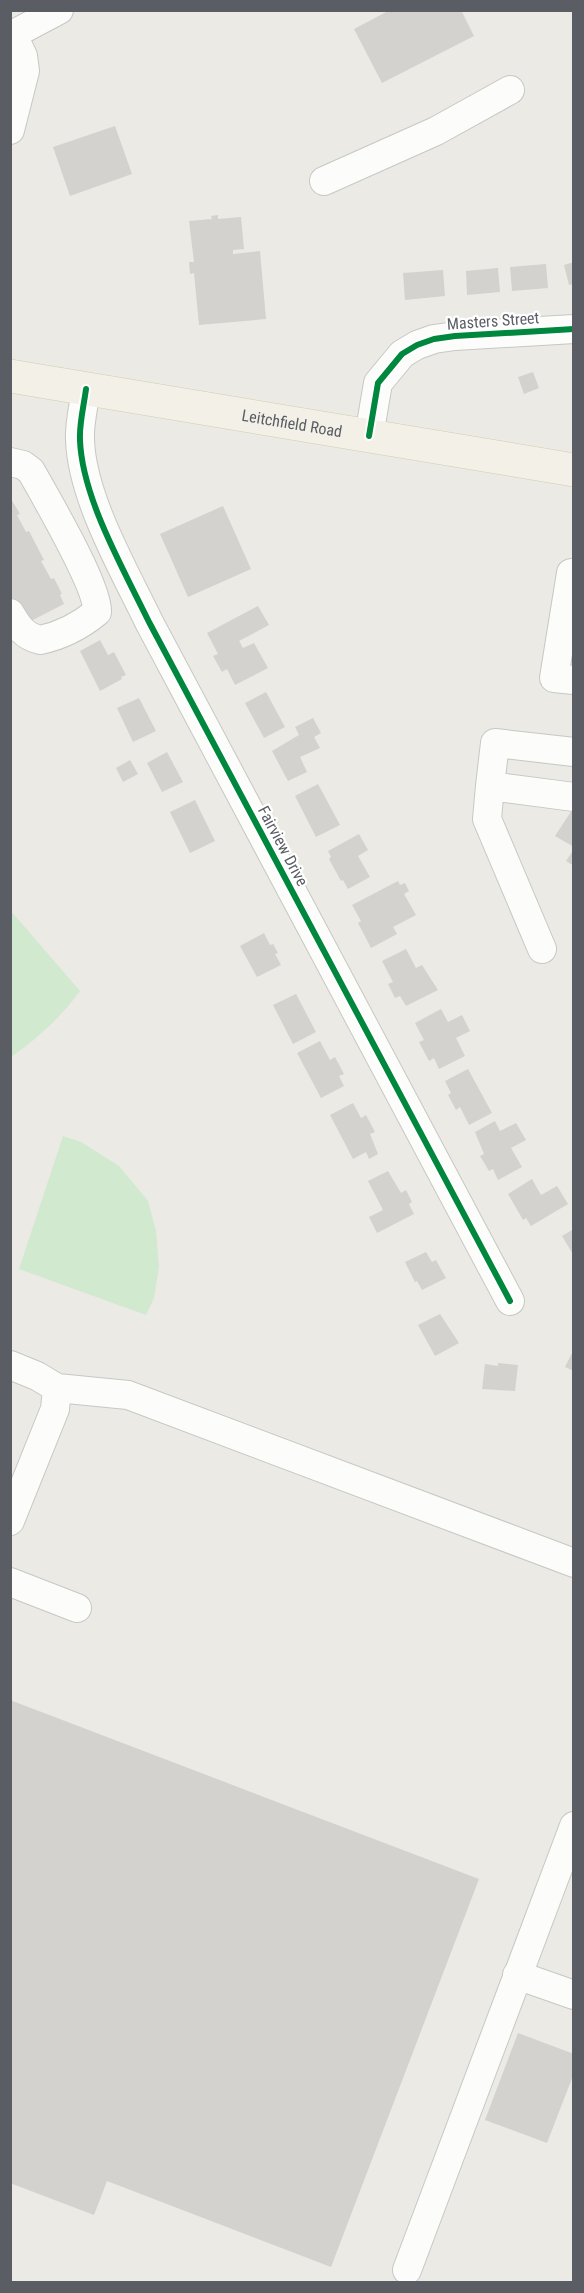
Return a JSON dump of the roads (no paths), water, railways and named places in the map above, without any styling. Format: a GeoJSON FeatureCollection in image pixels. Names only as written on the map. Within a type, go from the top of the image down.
{"type":"FeatureCollection","features":[{"type":"Feature","properties":{"kind":"main road","name":"Leitchfield Road"},"geometry":{"type":"LineString","coordinates":[[10,376],[573,470]]}},
{"type":"Feature","properties":{"kind":"street"},"geometry":{"type":"LineString","coordinates":[[10,130],[25,71],[23,56],[12,36],[59,10]]}},
{"type":"Feature","properties":{"kind":"street"},"geometry":{"type":"LineString","coordinates":[[324,181],[436,131],[510,90]]}},
{"type":"Feature","properties":{"kind":"street","name":"Masters Street"},"geometry":{"type":"LineString","coordinates":[[369,436],[378,383],[402,354],[417,345],[434,339],[455,336],[573,328]]}},
{"type":"Feature","properties":{"kind":"street","name":"Fairview Drive"},"geometry":{"type":"LineString","coordinates":[[86,389],[80,439],[83,460],[87,482],[114,550],[148,622],[510,1301]]}},
{"type":"Feature","properties":{"kind":"street"},"geometry":{"type":"LineString","coordinates":[[10,462],[32,471],[98,603],[97,612],[92,616],[62,634],[40,640],[25,634],[10,614]]}},
{"type":"Feature","properties":{"kind":"street"},"geometry":{"type":"LineString","coordinates":[[82,568],[114,550]]}},
{"type":"Feature","properties":{"kind":"street"},"geometry":{"type":"LineString","coordinates":[[564,679],[572,568]]}},
{"type":"Feature","properties":{"kind":"street"},"geometry":{"type":"LineString","coordinates":[[542,949],[487,819],[495,742],[573,752]]}},
{"type":"Feature","properties":{"kind":"street"},"geometry":{"type":"LineString","coordinates":[[490,786],[573,797]]}},
{"type":"Feature","properties":{"kind":"street"},"geometry":{"type":"LineString","coordinates":[[10,1365],[37,1376],[57,1388],[128,1395],[573,1563]]}},
{"type":"Feature","properties":{"kind":"street"},"geometry":{"type":"LineString","coordinates":[[10,1521],[55,1409],[57,1388]]}},
{"type":"Feature","properties":{"kind":"street"},"geometry":{"type":"LineString","coordinates":[[10,1582],[77,1608]]}},
{"type":"Feature","properties":{"kind":"street"},"geometry":{"type":"LineString","coordinates":[[407,2270],[573,1826]]}},
{"type":"Feature","properties":{"kind":"street"},"geometry":{"type":"LineString","coordinates":[[517,1975],[573,1995]]}}]}
